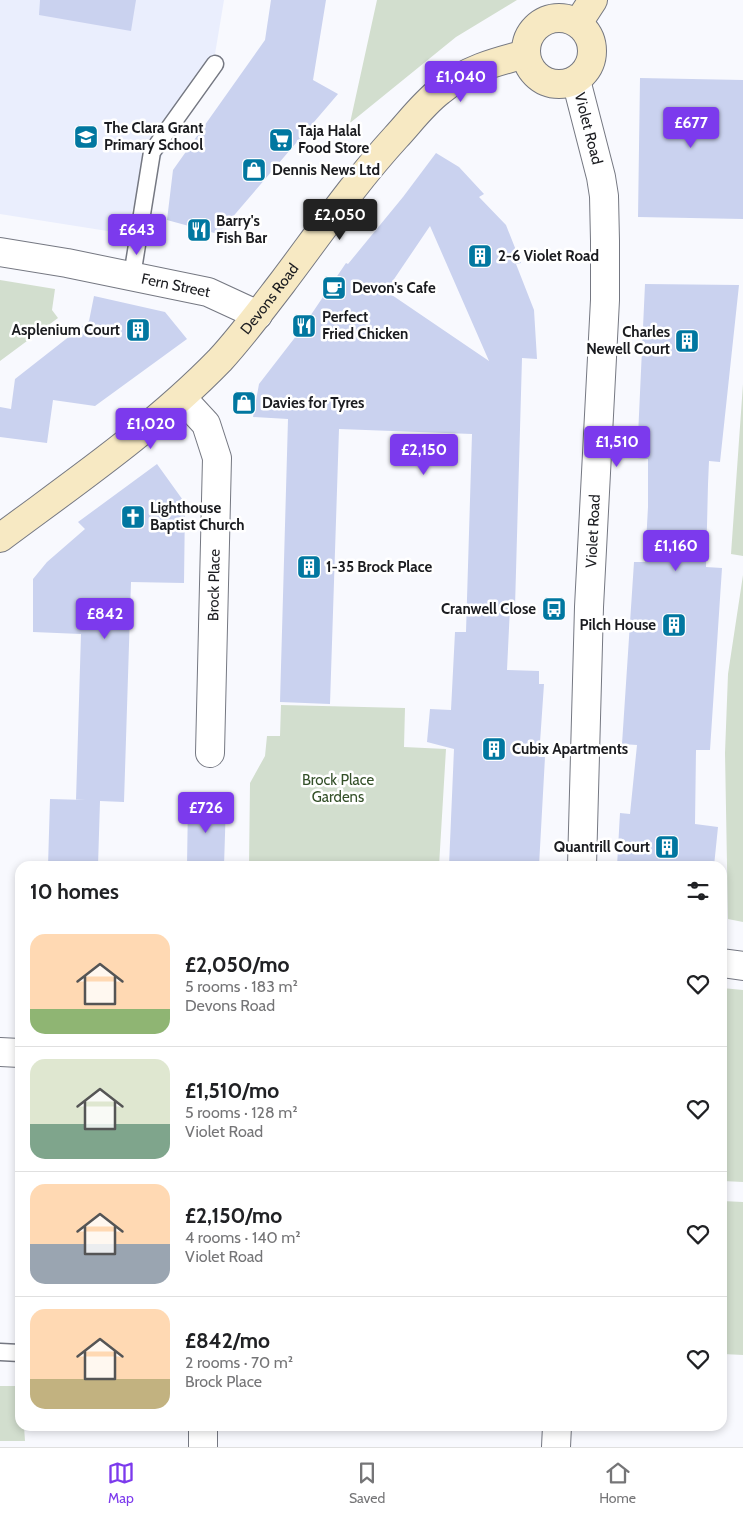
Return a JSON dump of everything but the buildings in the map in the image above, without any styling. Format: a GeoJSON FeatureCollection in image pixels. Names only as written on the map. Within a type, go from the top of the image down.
{"type":"FeatureCollection","features":[{"type":"Feature","properties":{"kind":"main road"},"geometry":{"type":"LineString","coordinates":[[578,24],[594,0]]}},
{"type":"Feature","properties":{"kind":"main road"},"geometry":{"type":"LineString","coordinates":[[564,18],[578,24],[585,30],[590,38],[592,48],[592,57],[584,74],[566,84],[554,84],[535,74],[526,54],[528,39],[536,27],[549,20],[564,18]]}},
{"type":"Feature","properties":{"kind":"main road","name":"Devons Road"},"geometry":{"type":"LineString","coordinates":[[0,538],[82,477],[182,398],[222,358],[258,315],[357,182],[410,121],[440,90],[472,70],[497,61],[526,54]]}},
{"type":"Feature","properties":{"kind":"street","name":"Violet Road"},"geometry":{"type":"LineString","coordinates":[[576,80],[601,177],[604,196],[605,241],[605,300],[588,617],[582,861]]}},
{"type":"Feature","properties":{"kind":"street","name":"Fern Street"},"geometry":{"type":"LineString","coordinates":[[0,252],[208,292],[258,315]]}},
{"type":"Feature","properties":{"kind":"street","name":"Brock Place"},"geometry":{"type":"LineString","coordinates":[[182,398],[206,424],[217,458],[210,753]]}},
{"type":"Feature","properties":{"kind":"street"},"geometry":{"type":"LineString","coordinates":[[727,964],[743,966]]}},
{"type":"Feature","properties":{"kind":"street"},"geometry":{"type":"LineString","coordinates":[[0,1052],[15,1053]]}},
{"type":"Feature","properties":{"kind":"street"},"geometry":{"type":"LineString","coordinates":[[203,1431],[203,1447]]}},
{"type":"Feature","properties":{"kind":"street"},"geometry":{"type":"LineString","coordinates":[[556,1447],[557,1431]]}},
{"type":"Feature","properties":{"kind":"lane"},"geometry":{"type":"LineString","coordinates":[[132,276],[152,152],[215,64]]}},
{"type":"Feature","properties":{"kind":"lane"},"geometry":{"type":"LineString","coordinates":[[0,1352],[15,1353]]}},
{"type":"Feature","properties":{"kind":"shaded area","name":"The Clara Grant Primary School"},"geometry":{"type":"Polygon","coordinates":[[[0,0],[224,0],[214,60],[120,233],[0,214],[0,0]]]}},
{"type":"Feature","properties":{"kind":"green space"},"geometry":{"type":"Polygon","coordinates":[[[377,0],[517,0],[456,37],[350,123],[377,0]]]}},
{"type":"Feature","properties":{"kind":"green space"},"geometry":{"type":"Polygon","coordinates":[[[0,280],[55,289],[52,310],[58,318],[0,361],[0,280]]]}},
{"type":"Feature","properties":{"kind":"green space"},"geometry":{"type":"Polygon","coordinates":[[[743,384],[743,556],[731,554],[743,384]]]}},
{"type":"Feature","properties":{"kind":"green space"},"geometry":{"type":"Polygon","coordinates":[[[743,575],[743,922],[728,919],[725,753],[728,674],[743,575]]]}},
{"type":"Feature","properties":{"kind":"green space","name":"Brock Place Gardens"},"geometry":{"type":"Polygon","coordinates":[[[281,705],[405,708],[404,747],[446,749],[439,861],[249,861],[250,783],[265,756],[267,736],[280,736],[281,705]]]}},
{"type":"Feature","properties":{"kind":"green space"},"geometry":{"type":"Polygon","coordinates":[[[727,988],[743,990],[743,1182],[727,1181],[727,988]]]}},
{"type":"Feature","properties":{"kind":"green space"},"geometry":{"type":"Polygon","coordinates":[[[727,1201],[743,1202],[743,1355],[727,1354],[727,1201]]]}},
{"type":"Feature","properties":{"kind":"green space"},"geometry":{"type":"Polygon","coordinates":[[[0,1386],[15,1386],[15,1431],[24,1431],[25,1441],[0,1441],[0,1386]]]}},
{"type":"Feature","properties":{"kind":"place","name":"The Clara Grant Primary School"},"geometry":{"type":"Point","coordinates":[86,137]}},
{"type":"Feature","properties":{"kind":"place","name":"Taja Halal Food Store"},"geometry":{"type":"Point","coordinates":[281,140]}},
{"type":"Feature","properties":{"kind":"place","name":"Dennis News Ltd"},"geometry":{"type":"Point","coordinates":[254,170]}},
{"type":"Feature","properties":{"kind":"place","name":"Barry's Fish Bar"},"geometry":{"type":"Point","coordinates":[199,230]}},
{"type":"Feature","properties":{"kind":"place","name":"2-6 Violet Road"},"geometry":{"type":"Point","coordinates":[480,256]}},
{"type":"Feature","properties":{"kind":"place","name":"Devon's Cafe"},"geometry":{"type":"Point","coordinates":[334,288]}},
{"type":"Feature","properties":{"kind":"place","name":"Perfect Fried Chicken"},"geometry":{"type":"Point","coordinates":[304,326]}},
{"type":"Feature","properties":{"kind":"place","name":"Asplenium Court"},"geometry":{"type":"Point","coordinates":[138,330]}},
{"type":"Feature","properties":{"kind":"place","name":"Charles Newell Court"},"geometry":{"type":"Point","coordinates":[687,341]}},
{"type":"Feature","properties":{"kind":"place","name":"Davies for Tyres"},"geometry":{"type":"Point","coordinates":[244,403]}},
{"type":"Feature","properties":{"kind":"place","name":"Lighthouse Baptist Church"},"geometry":{"type":"Point","coordinates":[133,517]}},
{"type":"Feature","properties":{"kind":"place","name":"1-35 Brock Place"},"geometry":{"type":"Point","coordinates":[309,567]}},
{"type":"Feature","properties":{"kind":"place","name":"Cranwell Close"},"geometry":{"type":"Point","coordinates":[554,609]}},
{"type":"Feature","properties":{"kind":"place","name":"Pilch House"},"geometry":{"type":"Point","coordinates":[674,625]}},
{"type":"Feature","properties":{"kind":"place","name":"Cubix Apartments"},"geometry":{"type":"Point","coordinates":[494,749]}},
{"type":"Feature","properties":{"kind":"place","name":"Quantrill Court"},"geometry":{"type":"Point","coordinates":[667,847]}}]}
